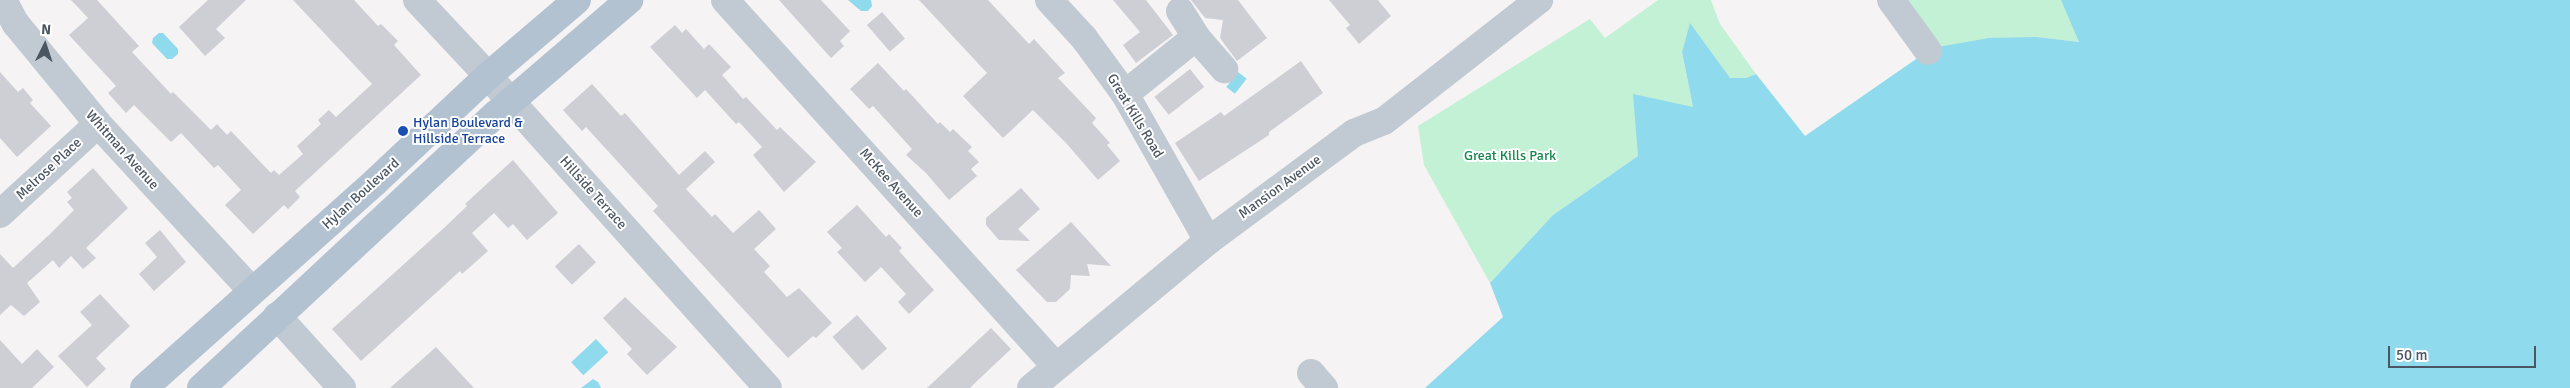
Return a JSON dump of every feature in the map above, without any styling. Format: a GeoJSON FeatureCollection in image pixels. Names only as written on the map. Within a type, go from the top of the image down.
{"type":"FeatureCollection","features":[{"type":"Feature","properties":{"kind":"main road","name":"Hylan Boulevard"},"geometry":{"type":"LineString","coordinates":[[144,388],[488,76],[577,0]]}},
{"type":"Feature","properties":{"kind":"main road"},"geometry":{"type":"LineString","coordinates":[[202,388],[277,316],[511,101],[629,0]]}},
{"type":"Feature","properties":{"kind":"street","name":"Whitman Avenue"},"geometry":{"type":"LineString","coordinates":[[3,0],[16,24],[98,124],[252,291]]}},
{"type":"Feature","properties":{"kind":"street","name":"Hillside Terrace"},"geometry":{"type":"LineString","coordinates":[[416,0],[511,101],[768,388]]}},
{"type":"Feature","properties":{"kind":"street","name":"McKee Avenue"},"geometry":{"type":"LineString","coordinates":[[725,0],[1056,366]]}},
{"type":"Feature","properties":{"kind":"street","name":"Great Kills Road"},"geometry":{"type":"LineString","coordinates":[[1048,0],[1084,38],[1124,94],[1208,240]]}},
{"type":"Feature","properties":{"kind":"street","name":"Mansion Avenue"},"geometry":{"type":"LineString","coordinates":[[1031,388],[1208,240],[1354,133],[1384,121],[1539,0]]}},
{"type":"Feature","properties":{"kind":"street"},"geometry":{"type":"LineString","coordinates":[[1891,0],[1928,51]]}},
{"type":"Feature","properties":{"kind":"street"},"geometry":{"type":"LineString","coordinates":[[1180,11],[1196,37],[1224,69]]}},
{"type":"Feature","properties":{"kind":"street"},"geometry":{"type":"LineString","coordinates":[[1124,94],[1196,37]]}},
{"type":"Feature","properties":{"kind":"street","name":"Melrose Place"},"geometry":{"type":"LineString","coordinates":[[0,214],[98,124]]}},
{"type":"Feature","properties":{"kind":"street"},"geometry":{"type":"LineString","coordinates":[[277,316],[342,388]]}},
{"type":"Feature","properties":{"kind":"green space","name":"Great Kills Park"},"geometry":{"type":"Polygon","coordinates":[[[1658,0],[1711,0],[1720,24],[1756,74],[1746,78],[1730,79],[1690,24],[1682,52],[1693,107],[1638,156],[1553,215],[1490,283],[1424,165],[1418,126],[1590,19],[1605,38],[1658,0]]]}},
{"type":"Feature","properties":{"kind":"green space"},"geometry":{"type":"Polygon","coordinates":[[[1899,0],[2076,0],[2079,42],[2037,37],[1932,48],[1899,0]]]}},
{"type":"Feature","properties":{"kind":"water"},"geometry":{"type":"Polygon","coordinates":[[[848,0],[871,0],[872,6],[868,11],[861,11],[848,0]]]}},
{"type":"Feature","properties":{"kind":"water"},"geometry":{"type":"Polygon","coordinates":[[[2061,0],[2570,0],[2570,388],[1425,388],[1503,317],[1490,283],[1553,215],[1638,156],[1633,94],[1693,107],[1682,52],[1690,23],[1730,78],[1746,78],[1756,74],[1805,136],[1932,48],[1989,38],[2037,37],[2079,42],[2061,0]]]}},
{"type":"Feature","properties":{"kind":"water"},"geometry":{"type":"Polygon","coordinates":[[[159,33],[163,33],[178,49],[178,54],[172,59],[167,59],[152,43],[153,38],[159,33]]]}},
{"type":"Feature","properties":{"kind":"water"},"geometry":{"type":"Polygon","coordinates":[[[1238,72],[1247,79],[1235,94],[1226,87],[1238,72]]]}},
{"type":"Feature","properties":{"kind":"water"},"geometry":{"type":"Polygon","coordinates":[[[596,339],[608,352],[583,375],[571,362],[596,339]]]}},
{"type":"Feature","properties":{"kind":"water"},"geometry":{"type":"Polygon","coordinates":[[[593,379],[598,382],[601,388],[581,388],[593,379]]]}},
{"type":"Feature","properties":{"kind":"building"},"geometry":{"type":"Polygon","coordinates":[[[71,0],[97,0],[139,46],[132,52],[171,94],[173,92],[211,130],[217,124],[227,135],[231,131],[271,173],[274,170],[279,175],[303,154],[297,146],[321,124],[318,120],[329,110],[336,117],[372,84],[293,0],[354,0],[378,26],[381,24],[398,41],[394,45],[421,75],[295,191],[300,197],[288,209],[284,205],[253,234],[225,205],[241,190],[218,165],[214,168],[181,133],[171,142],[134,105],[126,113],[108,93],[116,86],[69,35],[88,18],[71,0]]]}},
{"type":"Feature","properties":{"kind":"building"},"geometry":{"type":"Polygon","coordinates":[[[208,0],[246,0],[216,29],[225,38],[205,56],[179,27],[208,0]]]}},
{"type":"Feature","properties":{"kind":"building"},"geometry":{"type":"Polygon","coordinates":[[[779,0],[821,0],[850,31],[840,41],[844,46],[831,58],[779,0]]]}},
{"type":"Feature","properties":{"kind":"building"},"geometry":{"type":"Polygon","coordinates":[[[919,0],[988,0],[1029,44],[1034,39],[1065,73],[1058,78],[1096,118],[1092,123],[1110,143],[1107,145],[1120,161],[1098,180],[1067,144],[1033,110],[1003,138],[963,96],[987,73],[919,0]]]}},
{"type":"Feature","properties":{"kind":"building"},"geometry":{"type":"Polygon","coordinates":[[[1113,0],[1146,0],[1173,35],[1136,63],[1123,45],[1140,32],[1113,0]]]}},
{"type":"Feature","properties":{"kind":"building"},"geometry":{"type":"Polygon","coordinates":[[[1191,0],[1238,0],[1267,38],[1237,61],[1220,38],[1223,20],[1205,18],[1191,0]]]}},
{"type":"Feature","properties":{"kind":"building"},"geometry":{"type":"Polygon","coordinates":[[[1329,0],[1378,0],[1391,16],[1359,44],[1346,28],[1350,25],[1329,0]]]}},
{"type":"Feature","properties":{"kind":"building"},"geometry":{"type":"Polygon","coordinates":[[[882,12],[905,38],[890,52],[867,25],[882,12]]]}},
{"type":"Feature","properties":{"kind":"building"},"geometry":{"type":"Polygon","coordinates":[[[675,25],[682,33],[686,29],[704,49],[709,44],[731,67],[722,75],[743,99],[746,97],[777,130],[780,127],[816,162],[784,192],[753,155],[762,147],[739,122],[736,124],[705,90],[697,98],[650,47],[675,25]]]}},
{"type":"Feature","properties":{"kind":"building"},"geometry":{"type":"Polygon","coordinates":[[[1301,61],[1323,93],[1269,132],[1269,135],[1199,181],[1175,143],[1221,112],[1224,116],[1301,61]]]}},
{"type":"Feature","properties":{"kind":"building"},"geometry":{"type":"Polygon","coordinates":[[[878,63],[904,91],[906,89],[938,124],[940,122],[950,132],[953,129],[972,147],[968,151],[979,162],[971,169],[977,176],[949,200],[926,173],[906,155],[912,149],[873,106],[869,109],[850,89],[878,63]]]}},
{"type":"Feature","properties":{"kind":"building"},"geometry":{"type":"Polygon","coordinates":[[[1190,69],[1204,87],[1169,115],[1155,97],[1190,69]]]}},
{"type":"Feature","properties":{"kind":"building"},"geometry":{"type":"Polygon","coordinates":[[[0,72],[18,92],[23,88],[33,100],[30,103],[51,126],[17,157],[0,138],[0,72]]]}},
{"type":"Feature","properties":{"kind":"building"},"geometry":{"type":"Polygon","coordinates":[[[592,84],[621,116],[625,113],[679,175],[705,151],[715,162],[686,189],[712,217],[715,214],[733,233],[759,210],[776,229],[754,249],[770,266],[764,272],[787,297],[799,288],[832,323],[816,338],[813,336],[788,358],[653,211],[658,206],[586,127],[582,131],[563,110],[592,84]]]}},
{"type":"Feature","properties":{"kind":"building"},"geometry":{"type":"Polygon","coordinates":[[[513,160],[558,213],[527,240],[513,224],[508,228],[494,213],[472,233],[488,251],[462,274],[460,271],[361,361],[332,329],[444,228],[467,206],[465,204],[513,160]]]}},
{"type":"Feature","properties":{"kind":"building"},"geometry":{"type":"Polygon","coordinates":[[[93,168],[128,208],[86,248],[96,258],[83,269],[71,256],[59,268],[53,260],[27,283],[40,302],[24,316],[11,305],[0,315],[0,254],[13,268],[50,234],[74,210],[67,202],[72,198],[67,192],[93,168]]]}},
{"type":"Feature","properties":{"kind":"building"},"geometry":{"type":"Polygon","coordinates":[[[1021,188],[1040,209],[1018,229],[1030,241],[999,240],[986,225],[986,218],[1021,188]]]}},
{"type":"Feature","properties":{"kind":"building"},"geometry":{"type":"Polygon","coordinates":[[[857,205],[886,237],[889,234],[902,248],[899,251],[934,290],[909,314],[898,302],[906,294],[881,267],[865,282],[837,252],[842,248],[827,232],[857,205]]]}},
{"type":"Feature","properties":{"kind":"building"},"geometry":{"type":"Polygon","coordinates":[[[1071,222],[1111,266],[1087,264],[1090,276],[1071,275],[1070,289],[1056,302],[1047,302],[1016,270],[1071,222]]]}},
{"type":"Feature","properties":{"kind":"building"},"geometry":{"type":"Polygon","coordinates":[[[160,230],[186,262],[154,291],[139,274],[157,257],[145,243],[160,230]]]}},
{"type":"Feature","properties":{"kind":"building"},"geometry":{"type":"Polygon","coordinates":[[[579,244],[596,262],[572,285],[555,267],[579,244]]]}},
{"type":"Feature","properties":{"kind":"building"},"geometry":{"type":"Polygon","coordinates":[[[100,294],[130,326],[96,358],[106,369],[87,387],[58,356],[92,325],[80,312],[100,294]]]}},
{"type":"Feature","properties":{"kind":"building"},"geometry":{"type":"Polygon","coordinates":[[[625,297],[677,347],[647,375],[627,354],[632,349],[603,318],[625,297]]]}},
{"type":"Feature","properties":{"kind":"building"},"geometry":{"type":"Polygon","coordinates":[[[857,315],[887,348],[863,371],[832,337],[857,315]]]}},
{"type":"Feature","properties":{"kind":"building"},"geometry":{"type":"Polygon","coordinates":[[[991,328],[1011,349],[970,388],[927,388],[991,328]]]}},
{"type":"Feature","properties":{"kind":"building"},"geometry":{"type":"Polygon","coordinates":[[[0,340],[22,364],[37,349],[54,367],[32,388],[0,388],[0,340]]]}},
{"type":"Feature","properties":{"kind":"building"},"geometry":{"type":"Polygon","coordinates":[[[436,347],[474,388],[390,388],[436,347]]]}},
{"type":"Feature","properties":{"kind":"place","name":"Hylan Boulevard & Hillside Terrace"},"geometry":{"type":"Point","coordinates":[403,131]}}]}
